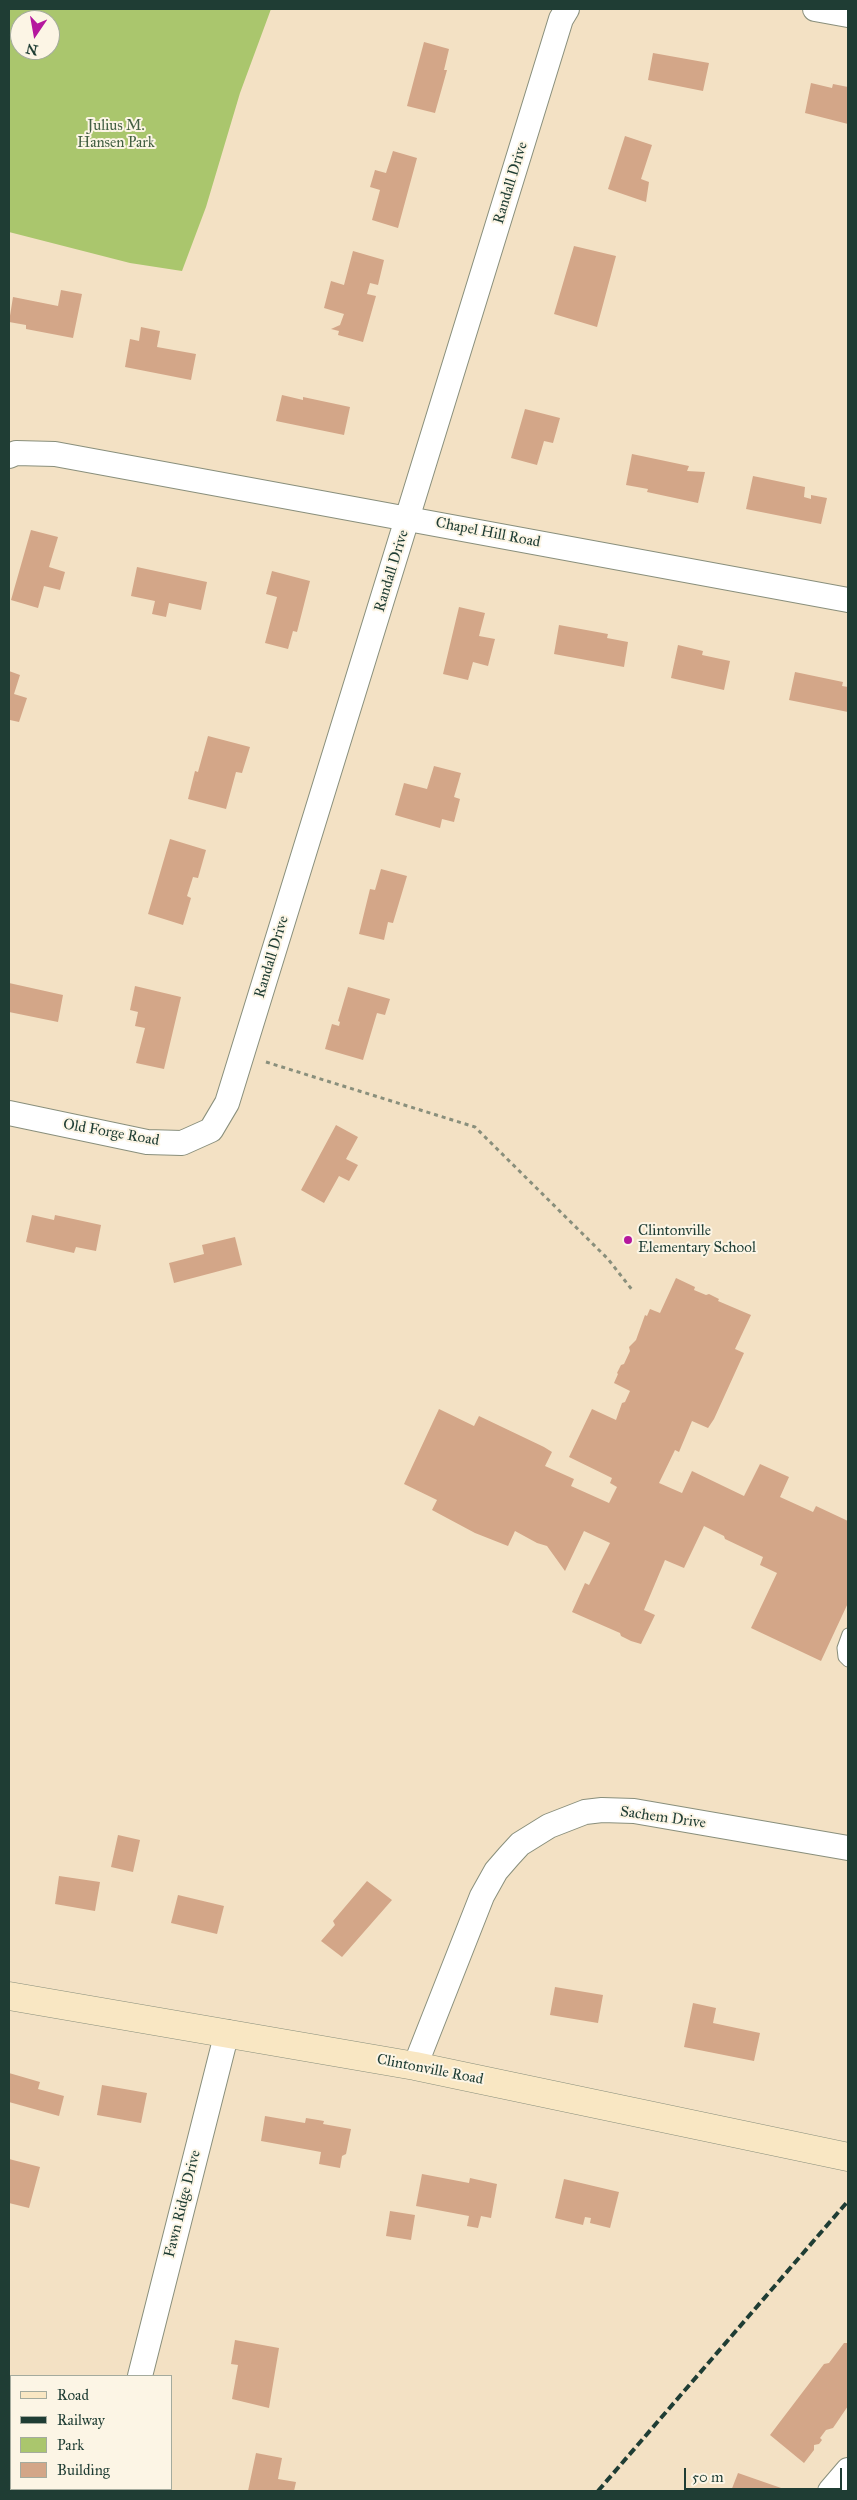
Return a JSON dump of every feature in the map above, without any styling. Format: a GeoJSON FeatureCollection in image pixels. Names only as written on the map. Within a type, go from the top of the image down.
{"type":"FeatureCollection","features":[{"type":"Feature","properties":{"kind":"main road","name":"Clintonville Road"},"geometry":{"type":"LineString","coordinates":[[9,1996],[227,2032],[415,2066],[848,2157]]}},
{"type":"Feature","properties":{"kind":"street","name":"Randall Drive"},"geometry":{"type":"LineString","coordinates":[[211,1130],[227,1103],[561,19],[567,9]]}},
{"type":"Feature","properties":{"kind":"street"},"geometry":{"type":"LineString","coordinates":[[815,9],[848,15]]}},
{"type":"Feature","properties":{"kind":"street","name":"Chapel Hill Road"},"geometry":{"type":"LineString","coordinates":[[9,456],[16,453],[55,454],[848,600]]}},
{"type":"Feature","properties":{"kind":"street","name":"Old Forge Road"},"geometry":{"type":"LineString","coordinates":[[9,1113],[147,1142],[182,1143],[211,1130]]}},
{"type":"Feature","properties":{"kind":"street","name":"Sachem Drive"},"geometry":{"type":"LineString","coordinates":[[415,2066],[482,1896],[496,1871],[508,1856],[520,1844],[548,1826],[584,1812],[602,1810],[634,1811],[848,1848]]}},
{"type":"Feature","properties":{"kind":"street","name":"Fawn Ridge Drive"},"geometry":{"type":"LineString","coordinates":[[140,2375],[227,2032]]}},
{"type":"Feature","properties":{"kind":"street"},"geometry":{"type":"LineString","coordinates":[[830,2491],[848,2470]]}},
{"type":"Feature","properties":{"kind":"lane"},"geometry":{"type":"LineString","coordinates":[[848,1634],[843,1648],[844,1657],[848,1661]]}},
{"type":"Feature","properties":{"kind":"path"},"geometry":{"type":"LineString","coordinates":[[266,1062],[475,1127],[608,1259],[633,1291]]}},
{"type":"Feature","properties":{"kind":"green space","name":"Julius M. Hansen Park"},"geometry":{"type":"Polygon","coordinates":[[[9,9],[271,9],[240,93],[206,207],[182,271],[130,263],[9,232],[9,9]]]}},
{"type":"Feature","properties":{"kind":"building"},"geometry":{"type":"Polygon","coordinates":[[[424,42],[449,49],[444,70],[447,70],[435,113],[407,106],[424,42]]]}},
{"type":"Feature","properties":{"kind":"building"},"geometry":{"type":"Polygon","coordinates":[[[653,53],[709,63],[703,91],[648,80],[653,53]]]}},
{"type":"Feature","properties":{"kind":"building"},"geometry":{"type":"Polygon","coordinates":[[[811,83],[832,88],[833,84],[848,87],[848,124],[805,113],[811,83]]]}},
{"type":"Feature","properties":{"kind":"building"},"geometry":{"type":"Polygon","coordinates":[[[625,136],[652,145],[641,179],[649,182],[646,202],[608,189],[625,136]]]}},
{"type":"Feature","properties":{"kind":"building"},"geometry":{"type":"Polygon","coordinates":[[[393,151],[417,158],[398,228],[372,220],[380,190],[370,187],[375,170],[386,173],[393,151]]]}},
{"type":"Feature","properties":{"kind":"building"},"geometry":{"type":"Polygon","coordinates":[[[574,246],[616,256],[597,327],[554,314],[574,246]]]}},
{"type":"Feature","properties":{"kind":"building"},"geometry":{"type":"Polygon","coordinates":[[[353,251],[384,260],[378,285],[370,283],[367,294],[376,296],[363,342],[338,335],[339,331],[331,329],[340,325],[344,314],[324,308],[331,281],[344,285],[353,251]]]}},
{"type":"Feature","properties":{"kind":"building"},"geometry":{"type":"Polygon","coordinates":[[[61,290],[82,294],[73,338],[26,329],[26,325],[9,322],[13,297],[58,306],[61,290]]]}},
{"type":"Feature","properties":{"kind":"building"},"geometry":{"type":"Polygon","coordinates":[[[141,327],[160,331],[157,347],[196,354],[191,380],[125,367],[130,339],[139,341],[141,327]]]}},
{"type":"Feature","properties":{"kind":"building"},"geometry":{"type":"Polygon","coordinates":[[[282,395],[303,400],[303,397],[350,407],[344,435],[276,421],[282,395]]]}},
{"type":"Feature","properties":{"kind":"building"},"geometry":{"type":"Polygon","coordinates":[[[525,409],[560,418],[553,443],[544,441],[537,465],[511,458],[525,409]]]}},
{"type":"Feature","properties":{"kind":"building"},"geometry":{"type":"Polygon","coordinates":[[[632,454],[689,466],[687,471],[705,472],[698,503],[647,492],[648,489],[626,485],[632,454]]]}},
{"type":"Feature","properties":{"kind":"building"},"geometry":{"type":"Polygon","coordinates":[[[753,476],[805,487],[804,497],[811,499],[811,495],[827,498],[821,524],[746,509],[753,476]]]}},
{"type":"Feature","properties":{"kind":"building"},"geometry":{"type":"Polygon","coordinates":[[[31,530],[58,537],[49,567],[65,572],[60,590],[44,586],[38,608],[11,600],[31,530]]]}},
{"type":"Feature","properties":{"kind":"building"},"geometry":{"type":"Polygon","coordinates":[[[137,567],[207,582],[201,610],[169,603],[166,617],[152,614],[155,601],[131,596],[137,567]]]}},
{"type":"Feature","properties":{"kind":"building"},"geometry":{"type":"Polygon","coordinates":[[[272,571],[310,581],[297,632],[293,631],[288,649],[265,643],[277,597],[266,594],[272,571]]]}},
{"type":"Feature","properties":{"kind":"building"},"geometry":{"type":"Polygon","coordinates":[[[459,607],[485,613],[479,636],[495,639],[488,666],[473,662],[468,680],[443,674],[459,607]]]}},
{"type":"Feature","properties":{"kind":"building"},"geometry":{"type":"Polygon","coordinates":[[[559,625],[608,634],[607,638],[628,642],[624,667],[554,654],[559,625]]]}},
{"type":"Feature","properties":{"kind":"building"},"geometry":{"type":"Polygon","coordinates":[[[678,645],[703,651],[702,655],[730,661],[724,690],[671,678],[678,645]]]}},
{"type":"Feature","properties":{"kind":"building"},"geometry":{"type":"Polygon","coordinates":[[[9,671],[20,675],[14,694],[27,698],[19,722],[10,720],[9,724],[9,671]]]}},
{"type":"Feature","properties":{"kind":"building"},"geometry":{"type":"Polygon","coordinates":[[[795,672],[843,682],[842,686],[848,687],[848,712],[789,700],[795,672]]]}},
{"type":"Feature","properties":{"kind":"building"},"geometry":{"type":"Polygon","coordinates":[[[208,736],[250,747],[242,773],[236,772],[226,809],[188,799],[195,771],[198,772],[208,736]]]}},
{"type":"Feature","properties":{"kind":"building"},"geometry":{"type":"Polygon","coordinates":[[[434,766],[461,773],[454,797],[460,799],[454,822],[442,819],[440,828],[395,815],[404,783],[427,789],[434,766]]]}},
{"type":"Feature","properties":{"kind":"building"},"geometry":{"type":"Polygon","coordinates":[[[170,839],[206,850],[198,878],[193,877],[187,896],[191,898],[183,925],[148,914],[170,839]]]}},
{"type":"Feature","properties":{"kind":"building"},"geometry":{"type":"Polygon","coordinates":[[[381,869],[407,876],[393,923],[388,922],[384,940],[359,934],[370,889],[375,890],[381,869]]]}},
{"type":"Feature","properties":{"kind":"building"},"geometry":{"type":"Polygon","coordinates":[[[9,983],[63,995],[58,1022],[9,1012],[9,983]]]}},
{"type":"Feature","properties":{"kind":"building"},"geometry":{"type":"Polygon","coordinates":[[[135,986],[181,997],[164,1069],[136,1063],[145,1028],[135,1026],[138,1012],[130,1010],[135,986]]]}},
{"type":"Feature","properties":{"kind":"building"},"geometry":{"type":"Polygon","coordinates":[[[348,987],[390,999],[385,1015],[377,1013],[363,1060],[325,1049],[332,1024],[339,1026],[340,1022],[338,1021],[348,987]]]}},
{"type":"Feature","properties":{"kind":"building"},"geometry":{"type":"Polygon","coordinates":[[[336,1125],[358,1137],[346,1159],[358,1165],[349,1181],[339,1176],[324,1203],[301,1190],[336,1125]]]}},
{"type":"Feature","properties":{"kind":"building"},"geometry":{"type":"Polygon","coordinates":[[[32,1215],[54,1220],[55,1215],[101,1225],[96,1251],[76,1247],[74,1253],[26,1242],[32,1215]]]}},
{"type":"Feature","properties":{"kind":"building"},"geometry":{"type":"Polygon","coordinates":[[[235,1237],[242,1265],[174,1283],[169,1263],[204,1254],[202,1245],[235,1237]]]}},
{"type":"Feature","properties":{"kind":"building"},"geometry":{"type":"Polygon","coordinates":[[[676,1278],[695,1287],[694,1290],[706,1295],[709,1294],[719,1299],[718,1301],[751,1315],[735,1349],[744,1353],[714,1419],[708,1428],[692,1421],[679,1452],[675,1450],[659,1483],[682,1493],[692,1471],[744,1496],[760,1464],[789,1477],[780,1497],[813,1512],[816,1506],[848,1521],[848,1603],[821,1661],[751,1628],[777,1573],[760,1565],[763,1557],[725,1539],[724,1536],[704,1526],[684,1568],[665,1560],[644,1610],[655,1615],[641,1644],[572,1612],[585,1583],[589,1585],[610,1543],[584,1531],[565,1571],[547,1546],[537,1543],[515,1531],[508,1546],[475,1533],[432,1510],[437,1500],[404,1484],[439,1409],[474,1426],[479,1416],[544,1447],[552,1452],[545,1466],[574,1479],[571,1486],[609,1503],[617,1487],[610,1483],[612,1478],[569,1457],[592,1409],[616,1420],[622,1403],[625,1402],[630,1391],[614,1383],[617,1373],[630,1351],[629,1347],[636,1340],[645,1315],[647,1316],[650,1309],[660,1313],[676,1278]]]}},
{"type":"Feature","properties":{"kind":"building"},"geometry":{"type":"Polygon","coordinates":[[[118,1835],[140,1840],[133,1872],[111,1867],[118,1835]]]}},
{"type":"Feature","properties":{"kind":"building"},"geometry":{"type":"Polygon","coordinates":[[[59,1876],[100,1882],[95,1911],[55,1904],[59,1876]]]}},
{"type":"Feature","properties":{"kind":"building"},"geometry":{"type":"Polygon","coordinates":[[[367,1881],[392,1900],[342,1957],[321,1941],[335,1925],[333,1921],[367,1881]]]}},
{"type":"Feature","properties":{"kind":"building"},"geometry":{"type":"Polygon","coordinates":[[[178,1895],[224,1906],[217,1934],[171,1923],[178,1895]]]}},
{"type":"Feature","properties":{"kind":"building"},"geometry":{"type":"Polygon","coordinates":[[[555,1987],[603,1995],[598,2023],[550,2015],[555,1987]]]}},
{"type":"Feature","properties":{"kind":"building"},"geometry":{"type":"Polygon","coordinates":[[[693,2003],[716,2008],[713,2023],[760,2033],[754,2061],[684,2047],[693,2003]]]}},
{"type":"Feature","properties":{"kind":"building"},"geometry":{"type":"Polygon","coordinates":[[[9,2073],[40,2082],[38,2089],[64,2096],[59,2116],[9,2102],[9,2073]]]}},
{"type":"Feature","properties":{"kind":"building"},"geometry":{"type":"Polygon","coordinates":[[[102,2085],[147,2093],[141,2123],[97,2115],[102,2085]]]}},
{"type":"Feature","properties":{"kind":"building"},"geometry":{"type":"Polygon","coordinates":[[[265,2116],[305,2123],[306,2118],[324,2121],[323,2124],[351,2129],[346,2154],[342,2156],[340,2168],[319,2164],[321,2152],[261,2141],[265,2116]]]}},
{"type":"Feature","properties":{"kind":"building"},"geometry":{"type":"Polygon","coordinates":[[[9,2159],[40,2167],[29,2208],[9,2203],[9,2159]]]}},
{"type":"Feature","properties":{"kind":"building"},"geometry":{"type":"Polygon","coordinates":[[[422,2174],[469,2183],[470,2178],[497,2184],[491,2218],[481,2216],[478,2228],[467,2226],[469,2216],[416,2206],[422,2174]]]}},
{"type":"Feature","properties":{"kind":"building"},"geometry":{"type":"Polygon","coordinates":[[[564,2179],[619,2192],[610,2228],[590,2223],[591,2218],[585,2217],[583,2225],[555,2218],[564,2179]]]}},
{"type":"Feature","properties":{"kind":"building"},"geometry":{"type":"Polygon","coordinates":[[[390,2211],[415,2215],[411,2240],[386,2236],[390,2211]]]}},
{"type":"Feature","properties":{"kind":"building"},"geometry":{"type":"Polygon","coordinates":[[[235,2340],[279,2348],[269,2408],[232,2399],[238,2365],[231,2364],[235,2340]]]}},
{"type":"Feature","properties":{"kind":"building"},"geometry":{"type":"Polygon","coordinates":[[[844,2343],[848,2343],[848,2406],[833,2428],[826,2430],[820,2438],[822,2440],[819,2444],[814,2445],[814,2450],[804,2463],[770,2435],[824,2364],[829,2363],[844,2343]]]}},
{"type":"Feature","properties":{"kind":"building"},"geometry":{"type":"Polygon","coordinates":[[[256,2453],[282,2458],[278,2479],[296,2482],[294,2491],[248,2491],[256,2453]]]}},
{"type":"Feature","properties":{"kind":"building"},"geometry":{"type":"Polygon","coordinates":[[[10,2458],[10,2490],[32,2491],[9,2491],[10,2458]]]}},
{"type":"Feature","properties":{"kind":"building"},"geometry":{"type":"Polygon","coordinates":[[[738,2473],[784,2489],[783,2491],[731,2491],[738,2473]]]}},
{"type":"Feature","properties":{"kind":"railway"},"geometry":{"type":"LineString","coordinates":[[598,2491],[848,2201]]}},
{"type":"Feature","properties":{"kind":"place","name":"Clintonville Elementary School"},"geometry":{"type":"Point","coordinates":[628,1240]}}]}
